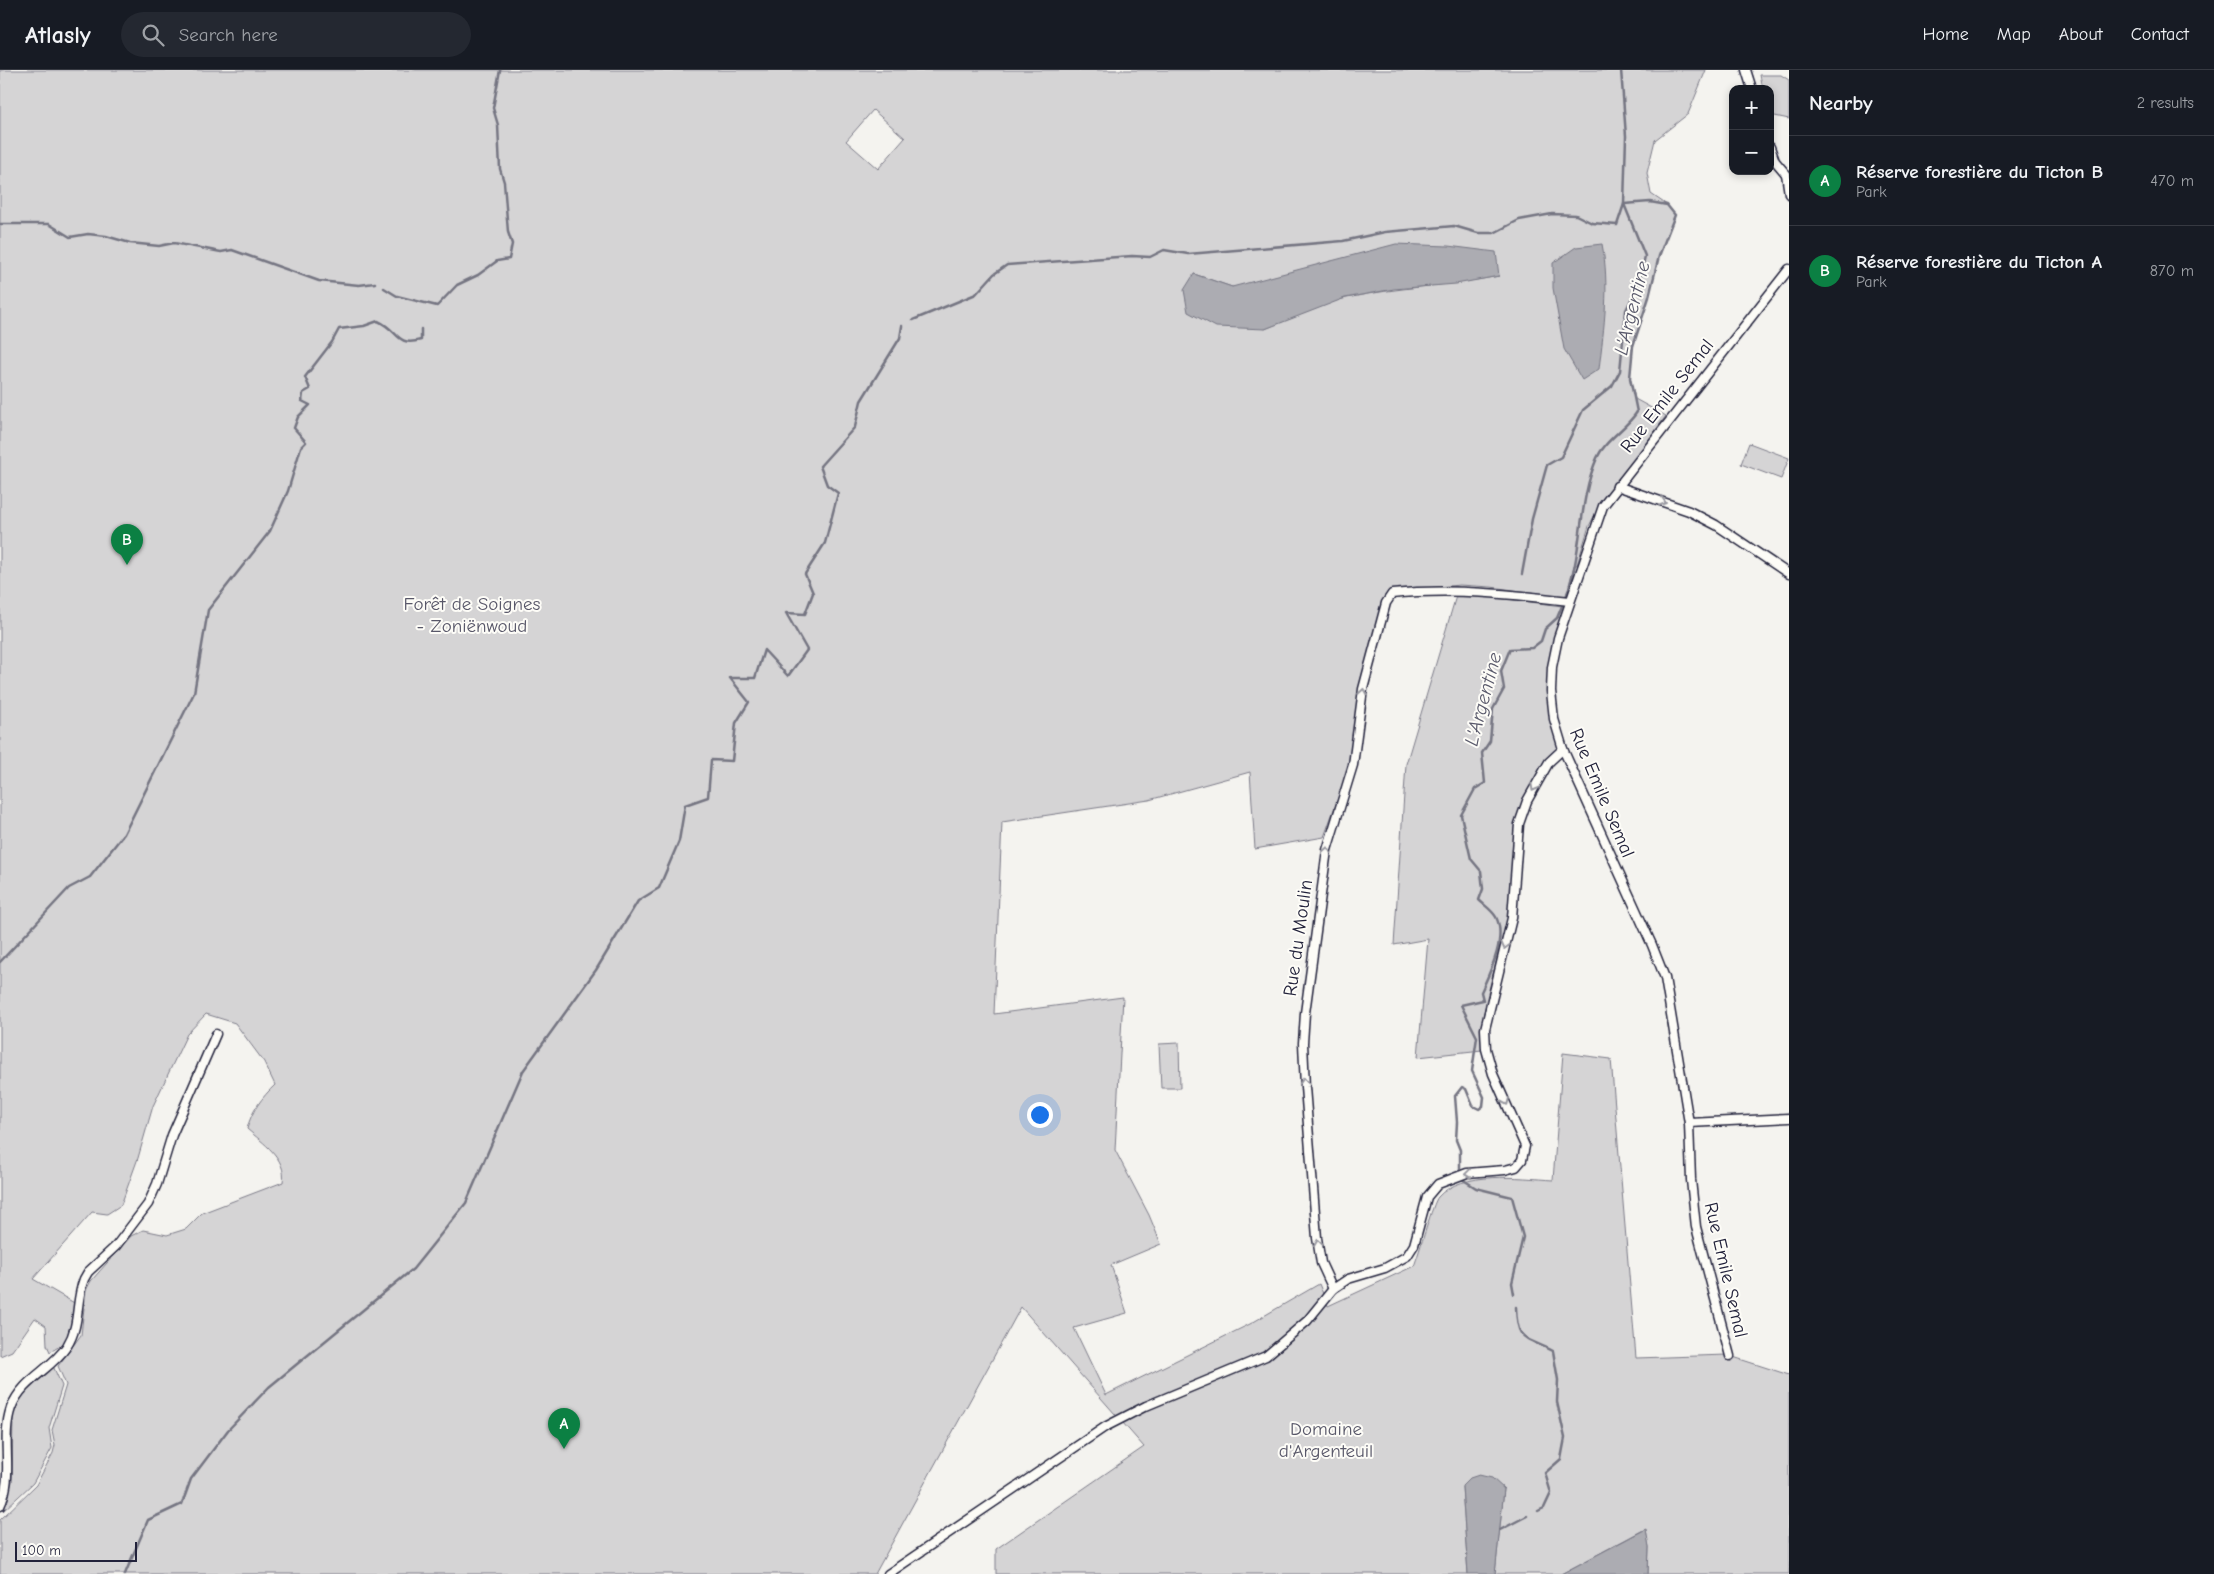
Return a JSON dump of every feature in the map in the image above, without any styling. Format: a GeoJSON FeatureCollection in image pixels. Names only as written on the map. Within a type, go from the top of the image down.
{"type":"FeatureCollection","features":[{"type":"Feature","properties":{"kind":"street"},"geometry":{"type":"LineString","coordinates":[[1746,70],[1751,85]]}},
{"type":"Feature","properties":{"kind":"street"},"geometry":{"type":"LineString","coordinates":[[1774,157],[1787,172],[1789,194]]}},
{"type":"Feature","properties":{"kind":"street","name":"Rue Emile Semal"},"geometry":{"type":"LineString","coordinates":[[1730,1356],[1696,1227],[1691,1180],[1689,1123],[1665,978],[1652,944],[1562,749],[1554,719],[1550,691],[1558,638],[1596,521],[1603,506],[1789,269]]}},
{"type":"Feature","properties":{"kind":"street"},"geometry":{"type":"LineString","coordinates":[[1617,486],[1702,518],[1750,546],[1789,574]]}},
{"type":"Feature","properties":{"kind":"street","name":"Rue du Moulin"},"geometry":{"type":"LineString","coordinates":[[1333,1288],[1321,1263],[1317,1238],[1305,1096],[1303,1043],[1305,1013],[1327,850],[1354,765],[1363,689],[1389,596],[1400,593],[1453,590],[1492,592],[1570,601]]}},
{"type":"Feature","properties":{"kind":"street"},"geometry":{"type":"LineString","coordinates":[[888,1574],[1105,1427],[1146,1406],[1266,1356],[1308,1321],[1333,1288],[1348,1279],[1385,1268],[1407,1256],[1414,1245],[1427,1197],[1438,1184],[1457,1175],[1516,1167],[1522,1160],[1525,1146],[1493,1074],[1486,1049],[1485,1029],[1512,918],[1519,824],[1527,801],[1549,762],[1562,749]]}},
{"type":"Feature","properties":{"kind":"street"},"geometry":{"type":"LineString","coordinates":[[0,1506],[8,1482],[7,1422],[14,1402],[28,1382],[58,1357],[68,1345],[76,1328],[84,1279],[88,1272],[126,1235],[148,1204],[160,1176],[172,1135],[216,1034]]}},
{"type":"Feature","properties":{"kind":"street"},"geometry":{"type":"LineString","coordinates":[[1689,1123],[1789,1118]]}},
{"type":"Feature","properties":{"kind":"green space","name":"Forêt de Soignes - Zoniënwoud"},"geometry":{"type":"Polygon","coordinates":[[[0,70],[1706,70],[1688,114],[1655,140],[1647,173],[1651,194],[1667,205],[1675,215],[1659,256],[1649,297],[1633,346],[1630,378],[1635,399],[1666,416],[1600,505],[1589,526],[1577,565],[1574,565],[1566,597],[1460,585],[1391,591],[1387,596],[1359,689],[1350,765],[1324,837],[1255,849],[1250,772],[1149,800],[1002,822],[994,1014],[1123,997],[1115,1150],[1149,1215],[1161,1244],[1111,1265],[1127,1313],[1074,1328],[1106,1395],[1250,1324],[1319,1284],[1328,1306],[1414,1266],[1436,1201],[1448,1188],[1476,1179],[1508,1177],[1553,1180],[1563,1053],[1611,1059],[1636,1358],[1727,1355],[1789,1375],[1789,1574],[1648,1574],[1649,1547],[1645,1529],[1561,1574],[1495,1574],[1504,1489],[1462,1487],[1468,1574],[996,1574],[996,1549],[1144,1447],[1021,1307],[875,1574],[0,1574],[0,1520],[36,1485],[53,1453],[55,1445],[52,1430],[66,1385],[58,1366],[81,1335],[86,1290],[91,1281],[131,1236],[143,1230],[167,1235],[186,1229],[202,1213],[283,1182],[283,1173],[278,1158],[247,1129],[258,1105],[275,1085],[264,1062],[235,1023],[206,1014],[187,1034],[153,1106],[138,1158],[121,1205],[107,1214],[92,1212],[33,1279],[76,1304],[67,1342],[50,1352],[47,1345],[46,1326],[35,1318],[12,1351],[0,1356],[0,70]],[[873,110],[846,141],[878,169],[905,138],[873,110]],[[1194,274],[1265,329],[1316,308],[1347,298],[1499,276],[1232,287],[1194,274]]]}},
{"type":"Feature","properties":{"kind":"green space"},"geometry":{"type":"Polygon","coordinates":[[[1760,75],[1781,75],[1789,80],[1789,119],[1774,116],[1774,85],[1762,85],[1760,75]]]}},
{"type":"Feature","properties":{"kind":"green space"},"geometry":{"type":"Polygon","coordinates":[[[1749,443],[1789,458],[1781,479],[1741,464],[1749,443]]]}},
{"type":"Feature","properties":{"kind":"green space"},"geometry":{"type":"Polygon","coordinates":[[[1456,596],[1491,597],[1562,606],[1551,652],[1548,683],[1550,714],[1558,747],[1546,760],[1524,799],[1515,823],[1508,917],[1486,1001],[1481,1029],[1482,1050],[1418,1057],[1428,939],[1394,945],[1406,764],[1456,596]]]}},
{"type":"Feature","properties":{"kind":"green space"},"geometry":{"type":"Polygon","coordinates":[[[1179,1043],[1180,1088],[1161,1088],[1159,1044],[1179,1043]]]}},
{"type":"Feature","properties":{"kind":"green space"},"geometry":{"type":"Polygon","coordinates":[[[53,1366],[62,1386],[49,1428],[52,1448],[33,1483],[3,1511],[12,1482],[13,1413],[23,1393],[53,1366]]]}},
{"type":"Feature","properties":{"kind":"shaded area"},"geometry":{"type":"Polygon","coordinates":[[[1396,244],[1448,246],[1496,252],[1499,276],[1456,284],[1394,289],[1345,298],[1265,329],[1216,327],[1188,312],[1184,290],[1194,274],[1232,287],[1396,244]]]}},
{"type":"Feature","properties":{"kind":"shaded area"},"geometry":{"type":"Polygon","coordinates":[[[1602,244],[1606,290],[1599,369],[1582,380],[1564,349],[1553,288],[1553,263],[1576,247],[1602,244]]]}},
{"type":"Feature","properties":{"kind":"shaded area"},"geometry":{"type":"Polygon","coordinates":[[[1479,1475],[1492,1478],[1504,1489],[1495,1574],[1468,1574],[1462,1486],[1470,1478],[1479,1475]]]}},
{"type":"Feature","properties":{"kind":"shaded area"},"geometry":{"type":"Polygon","coordinates":[[[1646,1529],[1649,1547],[1648,1574],[1561,1574],[1646,1529]]]}},
{"type":"Feature","properties":{"kind":"waterway"},"geometry":{"type":"LineString","coordinates":[[384,288],[397,296],[437,306],[457,285],[478,275],[497,261],[509,259],[512,244],[508,232],[504,182],[500,169],[498,125],[493,108],[500,70]]}},
{"type":"Feature","properties":{"kind":"waterway","name":"L'Argentine"},"geometry":{"type":"LineString","coordinates":[[1522,574],[1532,519],[1547,465],[1561,457],[1583,410],[1612,386],[1620,371],[1626,310],[1639,283],[1645,256],[1624,204],[1626,136],[1621,70]]}},
{"type":"Feature","properties":{"kind":"waterway"},"geometry":{"type":"LineString","coordinates":[[913,320],[976,294],[994,274],[1007,265],[1132,256],[1150,257],[1164,250],[1188,254],[1343,241],[1385,232],[1454,226],[1478,233],[1494,233],[1519,220],[1552,214],[1576,215],[1592,223],[1617,225],[1624,204],[1650,202],[1667,205],[1675,215],[1659,256],[1649,297],[1633,346],[1630,378],[1637,412],[1605,446],[1597,458],[1591,474],[1583,509],[1575,562],[1566,597]]}},
{"type":"Feature","properties":{"kind":"waterway"},"geometry":{"type":"LineString","coordinates":[[0,224],[49,224],[70,237],[88,234],[106,236],[130,243],[159,246],[174,243],[221,252],[232,250],[319,281],[359,285],[375,283]]}},
{"type":"Feature","properties":{"kind":"waterway"},"geometry":{"type":"LineString","coordinates":[[0,962],[69,888],[90,877],[124,834],[194,693],[208,610],[270,531],[288,491],[301,447],[306,442],[294,428],[298,417],[310,405],[302,401],[303,393],[310,389],[305,377],[332,342],[339,329],[364,326],[378,321],[402,340],[413,342],[421,340],[421,329]]}},
{"type":"Feature","properties":{"kind":"waterway"},"geometry":{"type":"LineString","coordinates":[[125,1574],[148,1520],[182,1504],[191,1479],[228,1430],[269,1387],[413,1269],[466,1203],[523,1071],[596,970],[638,901],[659,888],[679,841],[685,805],[708,797],[711,760],[732,761],[736,723],[749,702],[730,678],[755,678],[764,650],[788,676],[807,650],[786,613],[805,614],[813,593],[805,574],[825,543],[838,493],[827,485],[820,466],[855,427],[861,401],[900,338],[902,326]]}},
{"type":"Feature","properties":{"kind":"waterway","name":"L'Argentine"},"geometry":{"type":"LineString","coordinates":[[1460,1170],[1460,1150],[1456,1140],[1455,1096],[1462,1087],[1466,1089],[1473,1106],[1479,1109],[1483,1106],[1484,1097],[1472,1071],[1477,1037],[1461,1005],[1483,1000],[1481,992],[1496,955],[1500,935],[1496,917],[1479,900],[1483,889],[1481,871],[1471,859],[1461,815],[1475,789],[1485,783],[1482,753],[1490,741],[1493,709],[1504,689],[1501,671],[1510,649],[1532,648],[1541,641],[1545,629],[1557,618],[1562,606]]}},
{"type":"Feature","properties":{"kind":"waterway","name":"L'Argentine"},"geometry":{"type":"LineString","coordinates":[[1462,1179],[1476,1188],[1512,1197],[1523,1237],[1512,1283],[1514,1294]]}},
{"type":"Feature","properties":{"kind":"waterway","name":"L'Argentine"},"geometry":{"type":"LineString","coordinates":[[1516,1307],[1520,1332],[1529,1340],[1553,1351],[1558,1380],[1557,1402],[1565,1438],[1561,1459],[1545,1473],[1551,1493],[1544,1508],[1538,1511]]}},
{"type":"Feature","properties":{"kind":"waterway","name":"L'Argentine"},"geometry":{"type":"LineString","coordinates":[[1500,1530],[1527,1516]]}},
{"type":"Feature","properties":{"kind":"place","name":"Réserve forestière du Ticton A"},"geometry":{"type":"Point","coordinates":[127,565]}},
{"type":"Feature","properties":{"kind":"place","name":"Réserve forestière du Ticton B"},"geometry":{"type":"Point","coordinates":[564,1449]}},
{"type":"Feature","properties":{"kind":"park label","name":"Domaine d'Argenteuil"},"geometry":{"type":"Point","coordinates":[1326,1440]}}]}
